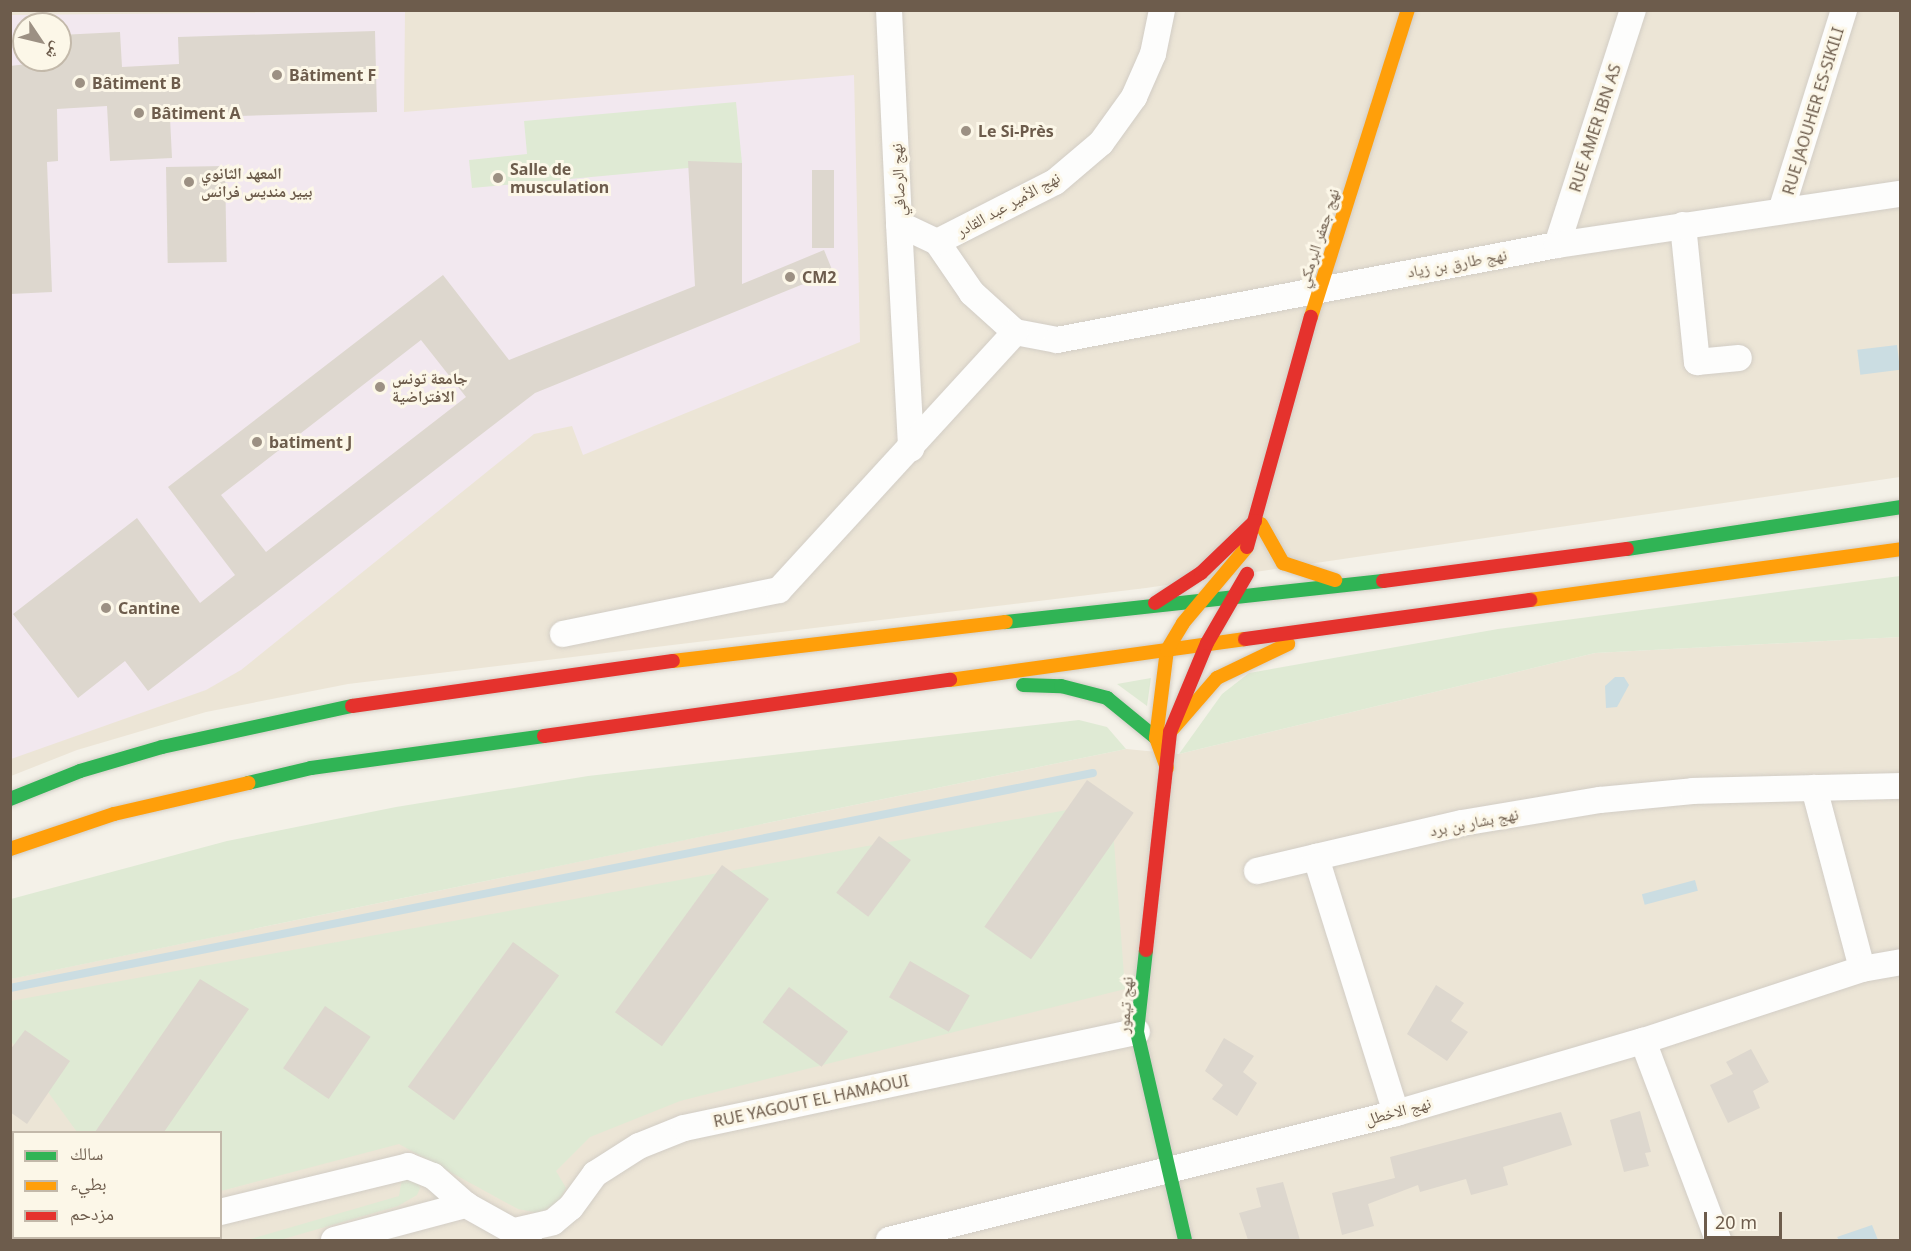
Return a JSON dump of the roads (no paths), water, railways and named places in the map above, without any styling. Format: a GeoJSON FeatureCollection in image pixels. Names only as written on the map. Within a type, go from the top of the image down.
{"type":"FeatureCollection","features":[{"type":"Feature","properties":{"kind":"main road","name":"نهج جعفر البرمكي"},"geometry":{"type":"LineString","coordinates":[[1207,643],[1236,597],[1258,523],[1267,478],[1319,289],[1408,10]]}},
{"type":"Feature","properties":{"kind":"main road"},"geometry":{"type":"LineString","coordinates":[[10,799],[80,771],[220,732],[334,708],[773,647],[1508,567],[1900,507]]}},
{"type":"Feature","properties":{"kind":"main road","name":"نهج جعفر البرمكي"},"geometry":{"type":"LineString","coordinates":[[1167,650],[1183,623],[1200,601],[1243,555],[1258,523]]}},
{"type":"Feature","properties":{"kind":"main road"},"geometry":{"type":"LineString","coordinates":[[1153,605],[1201,573],[1258,523],[1283,563],[1310,576],[1354,583]]}},
{"type":"Feature","properties":{"kind":"main road"},"geometry":{"type":"LineString","coordinates":[[10,849],[114,814],[311,768],[843,694],[956,681],[1343,622],[1900,549]]}},
{"type":"Feature","properties":{"kind":"main road"},"geometry":{"type":"LineString","coordinates":[[1167,650],[1227,612],[1407,589],[1508,567]]}},
{"type":"Feature","properties":{"kind":"main road"},"geometry":{"type":"LineString","coordinates":[[1161,634],[1236,597]]}},
{"type":"Feature","properties":{"kind":"main road"},"geometry":{"type":"LineString","coordinates":[[1170,732],[1217,678],[1253,657],[1343,622]]}},
{"type":"Feature","properties":{"kind":"main road"},"geometry":{"type":"LineString","coordinates":[[843,694],[895,678],[1130,639]]}},
{"type":"Feature","properties":{"kind":"main road","name":"نهج تيمور"},"geometry":{"type":"LineString","coordinates":[[1185,1240],[1137,1032],[1170,732],[1207,643]]}},
{"type":"Feature","properties":{"kind":"main road"},"geometry":{"type":"LineString","coordinates":[[1167,650],[1156,738],[1167,768]]}},
{"type":"Feature","properties":{"kind":"main road"},"geometry":{"type":"LineString","coordinates":[[956,681],[1061,686],[1094,693],[1120,708],[1156,738]]}},
{"type":"Feature","properties":{"kind":"street","name":"نهج الرصافي"},"geometry":{"type":"LineString","coordinates":[[889,10],[899,224],[937,242]]}},
{"type":"Feature","properties":{"kind":"street","name":"نهج الأمير عبد القادر"},"geometry":{"type":"LineString","coordinates":[[937,242],[1055,182],[1101,143],[1134,98],[1154,54],[1162,10]]}},
{"type":"Feature","properties":{"kind":"street","name":"RUE AMER IBN AS"},"geometry":{"type":"LineString","coordinates":[[1557,245],[1633,10]]}},
{"type":"Feature","properties":{"kind":"street","name":"RUE JAOUHER ES-SIKILI"},"geometry":{"type":"LineString","coordinates":[[1781,211],[1844,10]]}},
{"type":"Feature","properties":{"kind":"street","name":"نهج طارق بن زياد"},"geometry":{"type":"LineString","coordinates":[[1015,332],[1057,340],[1557,245],[1900,194]]}},
{"type":"Feature","properties":{"kind":"street"},"geometry":{"type":"LineString","coordinates":[[899,224],[911,449]]}},
{"type":"Feature","properties":{"kind":"street"},"geometry":{"type":"LineString","coordinates":[[1683,225],[1697,362],[1739,358]]}},
{"type":"Feature","properties":{"kind":"street"},"geometry":{"type":"LineString","coordinates":[[563,634],[780,590],[911,449],[1015,332],[972,293],[937,242]]}},
{"type":"Feature","properties":{"kind":"street"},"geometry":{"type":"LineString","coordinates":[[10,783],[80,771]]}},
{"type":"Feature","properties":{"kind":"street","name":"نهج بشار بن برد"},"geometry":{"type":"LineString","coordinates":[[1257,871],[1462,823],[1600,800],[1693,791],[1900,786]]}},
{"type":"Feature","properties":{"kind":"street"},"geometry":{"type":"LineString","coordinates":[[1814,788],[1862,969]]}},
{"type":"Feature","properties":{"kind":"street"},"geometry":{"type":"LineString","coordinates":[[1316,857],[1396,1113]]}},
{"type":"Feature","properties":{"kind":"street","name":"نهج الاخطل"},"geometry":{"type":"LineString","coordinates":[[889,1240],[947,1235],[1168,1171],[1396,1113],[1643,1041],[1862,969],[1900,962]]}},
{"type":"Feature","properties":{"kind":"street","name":"RUE YAGOUT EL HAMAOUI"},"geometry":{"type":"LineString","coordinates":[[522,1236],[553,1222],[572,1207],[596,1174],[639,1146],[684,1128],[1137,1032]]}},
{"type":"Feature","properties":{"kind":"street"},"geometry":{"type":"LineString","coordinates":[[1643,1041],[1718,1240]]}},
{"type":"Feature","properties":{"kind":"street"},"geometry":{"type":"LineString","coordinates":[[222,1212],[408,1166],[433,1176],[466,1205],[522,1236]]}},
{"type":"Feature","properties":{"kind":"street"},"geometry":{"type":"LineString","coordinates":[[334,1240],[466,1205]]}},
{"type":"Feature","properties":{"kind":"waterway"},"geometry":{"type":"LineString","coordinates":[[10,988],[1093,773]]}},
{"type":"Feature","properties":{"kind":"place","name":"Bâtiment F"},"geometry":{"type":"Point","coordinates":[277,75]}},
{"type":"Feature","properties":{"kind":"place","name":"Bâtiment B"},"geometry":{"type":"Point","coordinates":[80,83]}},
{"type":"Feature","properties":{"kind":"place","name":"Bâtiment A"},"geometry":{"type":"Point","coordinates":[139,113]}},
{"type":"Feature","properties":{"kind":"place","name":"Le Si-Près"},"geometry":{"type":"Point","coordinates":[966,131]}},
{"type":"Feature","properties":{"kind":"place","name":"Salle de musculation"},"geometry":{"type":"Point","coordinates":[498,178]}},
{"type":"Feature","properties":{"kind":"place","name":"المعهد الثانوي بيير منديس فرانس"},"geometry":{"type":"Point","coordinates":[189,182]}},
{"type":"Feature","properties":{"kind":"place","name":"CM2"},"geometry":{"type":"Point","coordinates":[790,277]}},
{"type":"Feature","properties":{"kind":"place","name":"جامعة تونس الافتراضية"},"geometry":{"type":"Point","coordinates":[380,387]}},
{"type":"Feature","properties":{"kind":"place","name":"batiment J"},"geometry":{"type":"Point","coordinates":[257,442]}},
{"type":"Feature","properties":{"kind":"place","name":"Cantine"},"geometry":{"type":"Point","coordinates":[106,608]}}]}
